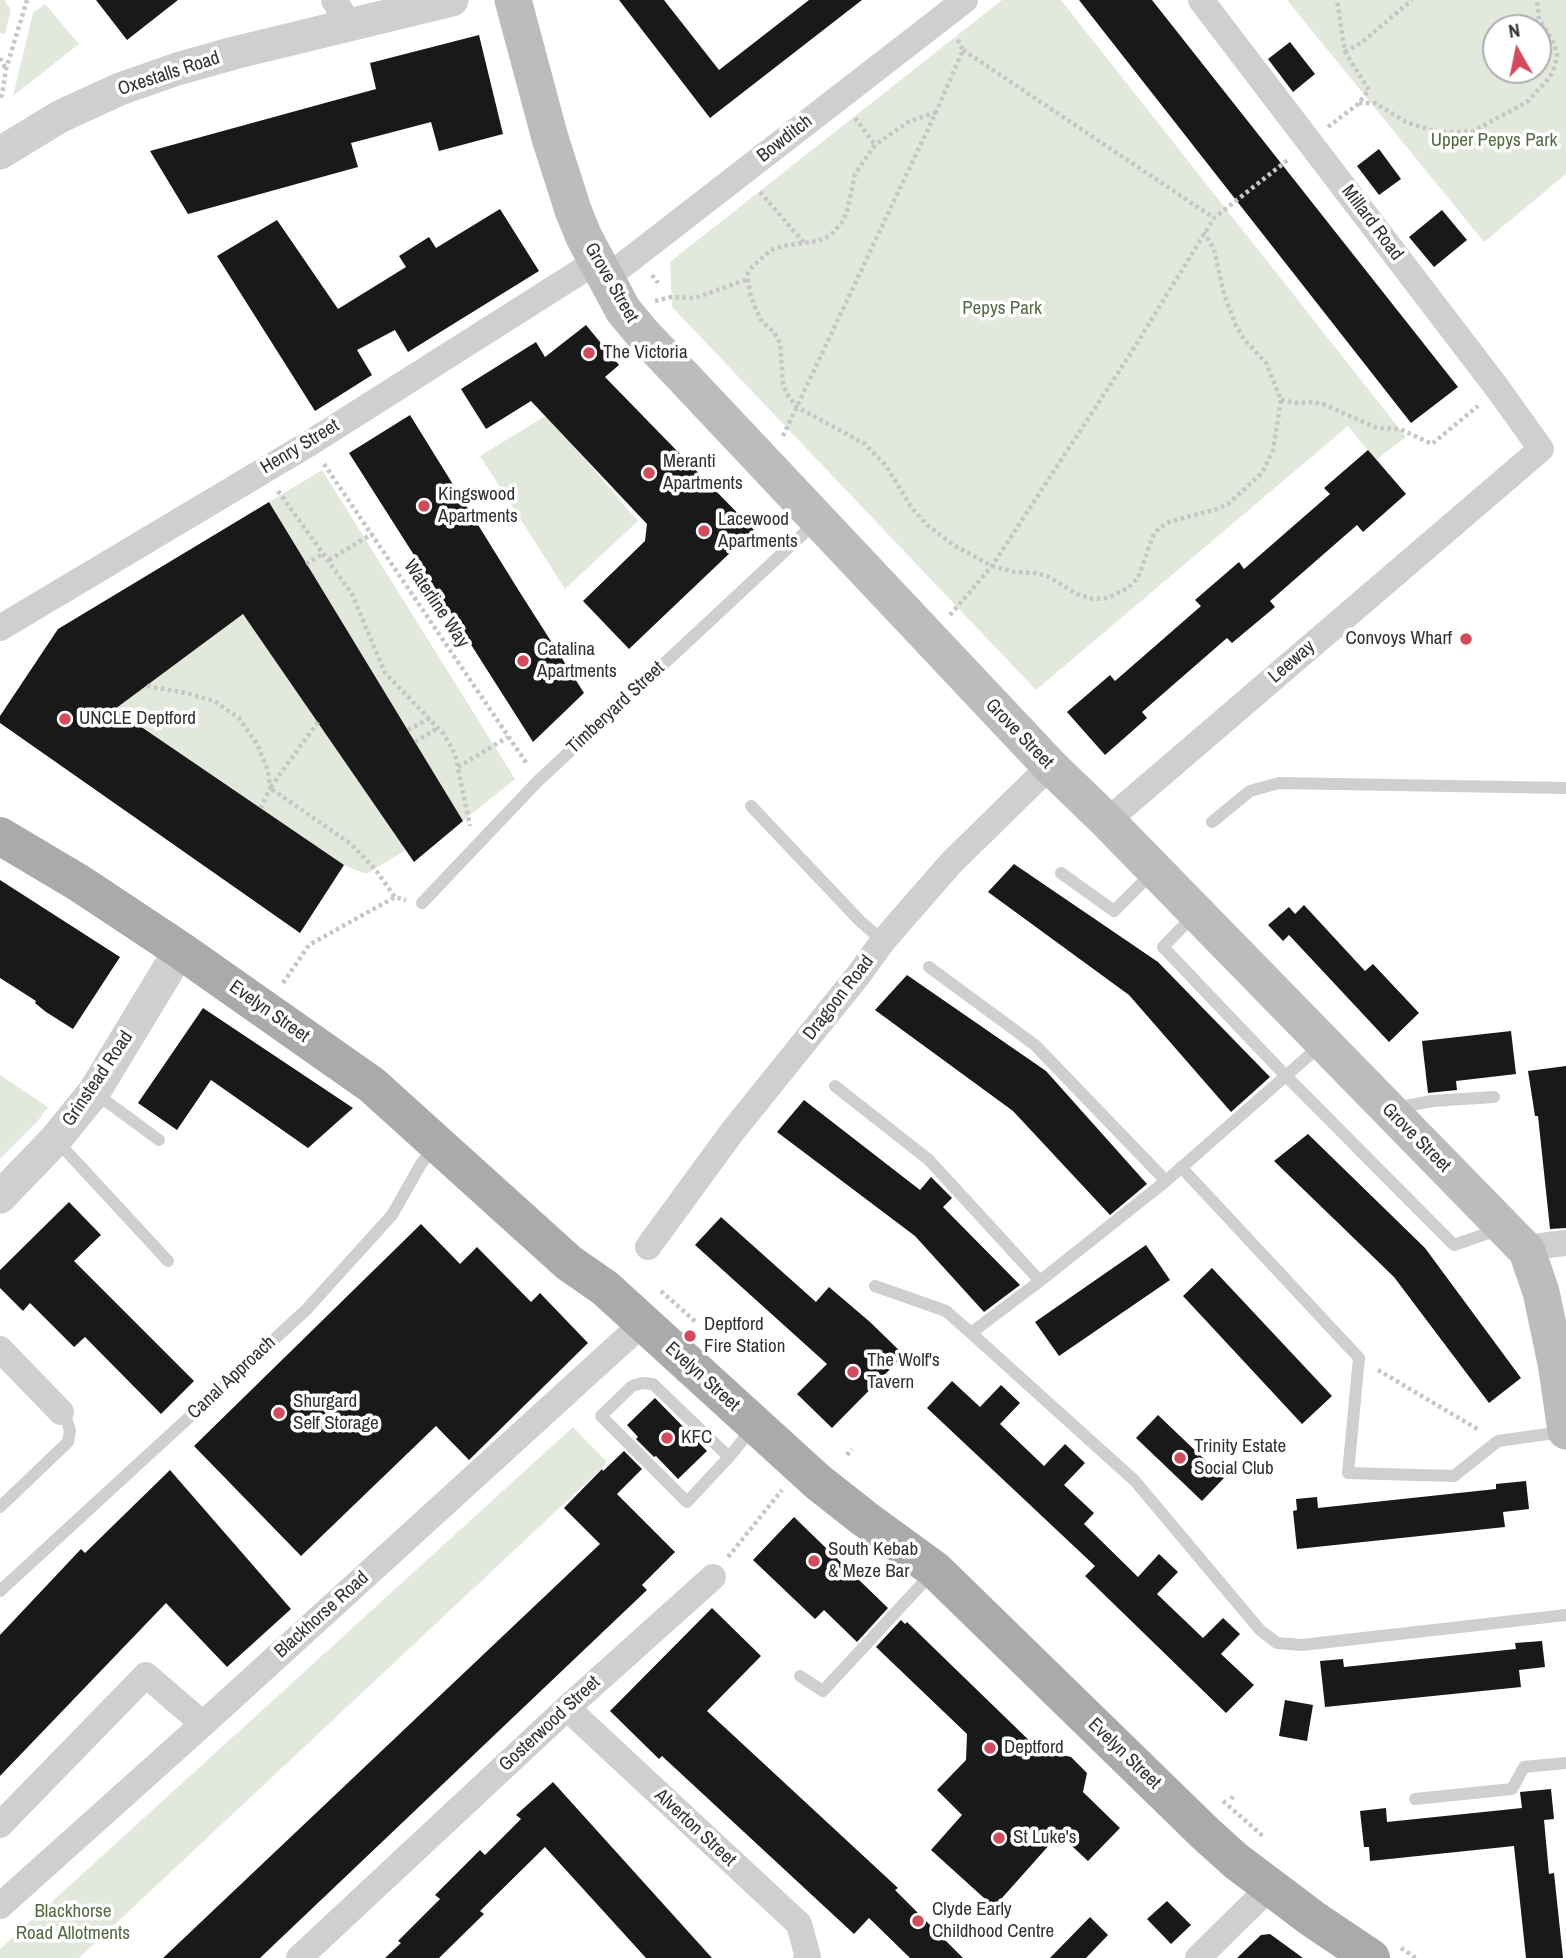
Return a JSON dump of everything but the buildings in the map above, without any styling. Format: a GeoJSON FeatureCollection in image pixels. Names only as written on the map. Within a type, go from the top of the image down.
{"type":"FeatureCollection","features":[{"type":"Feature","properties":{"kind":"main road","name":"Grove Street"},"geometry":{"type":"LineString","coordinates":[[513,0],[550,138],[573,210],[623,310],[1050,766],[1324,1042],[1515,1240],[1541,1292],[1556,1363],[1566,1431]]}},
{"type":"Feature","properties":{"kind":"main road","name":"Evelyn Street"},"geometry":{"type":"LineString","coordinates":[[0,836],[79,883],[180,950],[362,1077],[569,1263],[605,1288],[818,1482],[935,1570],[1236,1861],[1313,1920],[1371,1958]]}},
{"type":"Feature","properties":{"kind":"street","name":"Oxestalls Road"},"geometry":{"type":"LineString","coordinates":[[0,153],[61,116],[120,89],[223,56],[341,12],[452,0]]}},
{"type":"Feature","properties":{"kind":"street","name":"Millard Road"},"geometry":{"type":"LineString","coordinates":[[1201,0],[1541,449]]}},
{"type":"Feature","properties":{"kind":"street","name":"Bowditch"},"geometry":{"type":"LineString","coordinates":[[601,270],[743,173],[956,7]]}},
{"type":"Feature","properties":{"kind":"street","name":"Henry Street"},"geometry":{"type":"LineString","coordinates":[[0,628],[601,270]]}},
{"type":"Feature","properties":{"kind":"street","name":"Leeway"},"geometry":{"type":"LineString","coordinates":[[1107,821],[1541,449]]}},
{"type":"Feature","properties":{"kind":"street","name":"Dragoon Road"},"geometry":{"type":"LineString","coordinates":[[648,1247],[732,1132],[860,973],[883,940],[951,863],[1050,766]]}},
{"type":"Feature","properties":{"kind":"street","name":"Grinstead Road"},"geometry":{"type":"LineString","coordinates":[[0,1197],[55,1140],[93,1092],[180,950]]}},
{"type":"Feature","properties":{"kind":"street"},"geometry":{"type":"LineString","coordinates":[[1515,1240],[1541,1246],[1566,1243]]}},
{"type":"Feature","properties":{"kind":"street","name":"Blackhorse Road"},"geometry":{"type":"LineString","coordinates":[[0,1906],[643,1323]]}},
{"type":"Feature","properties":{"kind":"street"},"geometry":{"type":"LineString","coordinates":[[0,1349],[61,1412]]}},
{"type":"Feature","properties":{"kind":"street","name":"Gosterwood Street"},"geometry":{"type":"LineString","coordinates":[[307,1956],[567,1708],[712,1577]]}},
{"type":"Feature","properties":{"kind":"street"},"geometry":{"type":"LineString","coordinates":[[0,1825],[146,1675],[203,1724]]}},
{"type":"Feature","properties":{"kind":"street","name":"Alverton Street"},"geometry":{"type":"LineString","coordinates":[[567,1708],[799,1924],[807,1957]]}},
{"type":"Feature","properties":{"kind":"street"},"geometry":{"type":"LineString","coordinates":[[1198,1958],[1270,1887]]}},
{"type":"Feature","properties":{"kind":"lane","name":"Timberyard Street"},"geometry":{"type":"LineString","coordinates":[[422,903],[538,781],[818,520]]}},
{"type":"Feature","properties":{"kind":"lane"},"geometry":{"type":"LineString","coordinates":[[1212,822],[1250,790],[1279,783],[1566,788]]}},
{"type":"Feature","properties":{"kind":"lane"},"geometry":{"type":"LineString","coordinates":[[751,806],[860,921],[883,940]]}},
{"type":"Feature","properties":{"kind":"lane"},"geometry":{"type":"LineString","coordinates":[[1061,873],[1114,912],[1155,870]]}},
{"type":"Feature","properties":{"kind":"lane"},"geometry":{"type":"LineString","coordinates":[[1196,913],[1164,947],[1285,1075],[1454,1245],[1515,1240]]}},
{"type":"Feature","properties":{"kind":"lane"},"geometry":{"type":"LineString","coordinates":[[929,967],[1035,1045],[1166,1181]]}},
{"type":"Feature","properties":{"kind":"lane"},"geometry":{"type":"LineString","coordinates":[[971,1333],[1166,1181],[1324,1042]]}},
{"type":"Feature","properties":{"kind":"lane"},"geometry":{"type":"LineString","coordinates":[[835,1086],[929,1160],[1040,1281]]}},
{"type":"Feature","properties":{"kind":"lane"},"geometry":{"type":"LineString","coordinates":[[93,1092],[159,1140]]}},
{"type":"Feature","properties":{"kind":"lane"},"geometry":{"type":"LineString","coordinates":[[1388,1110],[1432,1101],[1494,1097]]}},
{"type":"Feature","properties":{"kind":"lane"},"geometry":{"type":"LineString","coordinates":[[55,1140],[168,1261]]}},
{"type":"Feature","properties":{"kind":"lane","name":"Canal Approach"},"geometry":{"type":"LineString","coordinates":[[0,1591],[306,1310],[392,1215],[421,1164],[437,1143]]}},
{"type":"Feature","properties":{"kind":"lane"},"geometry":{"type":"LineString","coordinates":[[1181,1167],[1359,1358],[1348,1473],[1454,1476],[1497,1441],[1566,1431]]}},
{"type":"Feature","properties":{"kind":"lane"},"geometry":{"type":"LineString","coordinates":[[874,1286],[946,1311],[971,1333],[1135,1481],[1260,1630],[1277,1643],[1302,1644],[1566,1615]]}},
{"type":"Feature","properties":{"kind":"lane"},"geometry":{"type":"LineString","coordinates":[[729,1457],[653,1384],[632,1386],[601,1416],[687,1502],[729,1457],[755,1425]]}},
{"type":"Feature","properties":{"kind":"lane"},"geometry":{"type":"LineString","coordinates":[[0,1507],[68,1442],[70,1431],[61,1412]]}},
{"type":"Feature","properties":{"kind":"lane"},"geometry":{"type":"LineString","coordinates":[[800,1676],[823,1691],[935,1570]]}},
{"type":"Feature","properties":{"kind":"lane"},"geometry":{"type":"LineString","coordinates":[[1415,1799],[1512,1789],[1524,1767],[1566,1763]]}},
{"type":"Feature","properties":{"kind":"path"},"geometry":{"type":"LineString","coordinates":[[0,97],[27,0]]}},
{"type":"Feature","properties":{"kind":"path"},"geometry":{"type":"LineString","coordinates":[[1333,123],[1358,103],[1369,90],[1345,52],[1337,0]]}},
{"type":"Feature","properties":{"kind":"path"},"geometry":{"type":"LineString","coordinates":[[1345,52],[1362,42],[1412,0]]}},
{"type":"Feature","properties":{"kind":"path"},"geometry":{"type":"LineString","coordinates":[[1358,103],[1376,103],[1406,121],[1440,133],[1473,131],[1527,102],[1550,77],[1557,56],[1555,45],[1539,19],[1538,0]]}},
{"type":"Feature","properties":{"kind":"path"},"geometry":{"type":"LineString","coordinates":[[768,467],[963,50],[956,7]]}},
{"type":"Feature","properties":{"kind":"path"},"geometry":{"type":"LineString","coordinates":[[963,50],[1214,218]]}},
{"type":"Feature","properties":{"kind":"path"},"geometry":{"type":"LineString","coordinates":[[0,58],[6,69]]}},
{"type":"Feature","properties":{"kind":"path"},"geometry":{"type":"LineString","coordinates":[[840,97],[875,145]]}},
{"type":"Feature","properties":{"kind":"path"},"geometry":{"type":"LineString","coordinates":[[936,112],[908,122],[875,145],[855,174],[843,221],[831,235],[818,241],[771,250],[752,267],[748,279],[758,314],[780,343],[783,384],[797,407],[865,444],[886,466],[912,508],[928,525],[955,546],[992,566],[1047,576],[1077,594],[1093,599],[1108,598],[1128,588],[1138,578],[1153,536],[1159,528],[1169,522],[1228,504],[1262,473],[1273,450],[1281,400],[1266,363],[1236,326],[1224,294],[1214,249],[1204,232]]}},
{"type":"Feature","properties":{"kind":"path"},"geometry":{"type":"LineString","coordinates":[[949,615],[992,566],[1129,356],[1214,218],[1311,142]]}},
{"type":"Feature","properties":{"kind":"path"},"geometry":{"type":"LineString","coordinates":[[743,173],[805,244]]}},
{"type":"Feature","properties":{"kind":"path"},"geometry":{"type":"LineString","coordinates":[[623,310],[671,297],[695,298],[748,279]]}},
{"type":"Feature","properties":{"kind":"path"},"geometry":{"type":"LineString","coordinates":[[1281,400],[1323,404],[1377,428],[1400,429],[1433,444],[1498,389]]}},
{"type":"Feature","properties":{"kind":"path","name":"Waterline Way"},"geometry":{"type":"LineString","coordinates":[[310,443],[538,781]]}},
{"type":"Feature","properties":{"kind":"path"},"geometry":{"type":"LineString","coordinates":[[265,469],[352,594],[385,673],[438,727],[455,754],[474,847]]}},
{"type":"Feature","properties":{"kind":"path"},"geometry":{"type":"LineString","coordinates":[[329,560],[372,534]]}},
{"type":"Feature","properties":{"kind":"path"},"geometry":{"type":"LineString","coordinates":[[306,564],[324,553]]}},
{"type":"Feature","properties":{"kind":"path"},"geometry":{"type":"LineString","coordinates":[[147,685],[214,701],[239,718],[257,744],[268,771],[270,788],[351,844],[375,869],[395,897]]}},
{"type":"Feature","properties":{"kind":"path"},"geometry":{"type":"LineString","coordinates":[[408,730],[430,718]]}},
{"type":"Feature","properties":{"kind":"path"},"geometry":{"type":"LineString","coordinates":[[261,808],[270,788],[317,722]]}},
{"type":"Feature","properties":{"kind":"path"},"geometry":{"type":"LineString","coordinates":[[415,742],[438,727]]}},
{"type":"Feature","properties":{"kind":"path"},"geometry":{"type":"LineString","coordinates":[[458,768],[508,737]]}},
{"type":"Feature","properties":{"kind":"path"},"geometry":{"type":"LineString","coordinates":[[282,984],[309,945],[395,897],[422,903]]}},
{"type":"Feature","properties":{"kind":"path"},"geometry":{"type":"LineString","coordinates":[[1359,1358],[1497,1441]]}},
{"type":"Feature","properties":{"kind":"path"},"geometry":{"type":"LineString","coordinates":[[847,1455],[852,1449]]}},
{"type":"Feature","properties":{"kind":"path"},"geometry":{"type":"LineString","coordinates":[[712,1577],[787,1484]]}},
{"type":"Feature","properties":{"kind":"path"},"geometry":{"type":"LineString","coordinates":[[1231,1799],[1236,1794]]}},
{"type":"Feature","properties":{"kind":"green space"},"geometry":{"type":"Polygon","coordinates":[[[0,0],[4,0],[11,10],[5,34],[0,33],[0,0]]]}},
{"type":"Feature","properties":{"kind":"green space","name":"Pepys Park"},"geometry":{"type":"Polygon","coordinates":[[[1002,0],[1061,0],[1406,437],[1376,460],[1348,426],[1036,690],[672,307],[670,262],[1002,0]]]}},
{"type":"Feature","properties":{"kind":"green space","name":"Upper Pepys Park"},"geometry":{"type":"Polygon","coordinates":[[[1287,0],[1566,0],[1566,174],[1484,242],[1287,0]]]}},
{"type":"Feature","properties":{"kind":"green space"},"geometry":{"type":"Polygon","coordinates":[[[45,4],[79,44],[13,96],[33,13],[45,4]]]}},
{"type":"Feature","properties":{"kind":"green space"},"geometry":{"type":"Polygon","coordinates":[[[547,415],[638,521],[565,589],[480,456],[547,415]]]}},
{"type":"Feature","properties":{"kind":"green space"},"geometry":{"type":"Polygon","coordinates":[[[322,470],[515,779],[463,821],[269,502],[322,470]]]}},
{"type":"Feature","properties":{"kind":"green space"},"geometry":{"type":"Polygon","coordinates":[[[243,614],[406,850],[366,874],[344,865],[115,709],[243,614]]]}},
{"type":"Feature","properties":{"kind":"green space"},"geometry":{"type":"Polygon","coordinates":[[[0,1075],[48,1107],[0,1159],[0,1075]]]}},
{"type":"Feature","properties":{"kind":"green space","name":"Blackhorse Road Allotments"},"geometry":{"type":"Polygon","coordinates":[[[573,1427],[607,1462],[602,1468],[79,1958],[0,1958],[0,1949],[573,1427]]]}},
{"type":"Feature","properties":{"kind":"place","name":"The Victoria"},"geometry":{"type":"Point","coordinates":[589,353]}},
{"type":"Feature","properties":{"kind":"place","name":"Meranti Apartments"},"geometry":{"type":"Point","coordinates":[649,473]}},
{"type":"Feature","properties":{"kind":"place","name":"Kingswood Apartments"},"geometry":{"type":"Point","coordinates":[424,506]}},
{"type":"Feature","properties":{"kind":"place","name":"Lacewood Apartments"},"geometry":{"type":"Point","coordinates":[704,531]}},
{"type":"Feature","properties":{"kind":"place","name":"Convoys Wharf"},"geometry":{"type":"Point","coordinates":[1466,639]}},
{"type":"Feature","properties":{"kind":"place","name":"Catalina Apartments"},"geometry":{"type":"Point","coordinates":[523,661]}},
{"type":"Feature","properties":{"kind":"place","name":"UNCLE Deptford"},"geometry":{"type":"Point","coordinates":[65,719]}},
{"type":"Feature","properties":{"kind":"place","name":"Deptford Fire Station"},"geometry":{"type":"Point","coordinates":[690,1336]}},
{"type":"Feature","properties":{"kind":"place","name":"The Wolf's Tavern"},"geometry":{"type":"Point","coordinates":[853,1372]}},
{"type":"Feature","properties":{"kind":"place","name":"Shurgard Self Storage"},"geometry":{"type":"Point","coordinates":[279,1413]}},
{"type":"Feature","properties":{"kind":"place","name":"KFC"},"geometry":{"type":"Point","coordinates":[667,1438]}},
{"type":"Feature","properties":{"kind":"place","name":"Trinity Estate Social Club"},"geometry":{"type":"Point","coordinates":[1180,1458]}},
{"type":"Feature","properties":{"kind":"place","name":"South Kebab & Meze Bar"},"geometry":{"type":"Point","coordinates":[814,1561]}},
{"type":"Feature","properties":{"kind":"place","name":"Deptford"},"geometry":{"type":"Point","coordinates":[990,1748]}},
{"type":"Feature","properties":{"kind":"place","name":"St Luke's"},"geometry":{"type":"Point","coordinates":[999,1838]}},
{"type":"Feature","properties":{"kind":"place","name":"Clyde Early Childhood Centre"},"geometry":{"type":"Point","coordinates":[918,1921]}}]}
